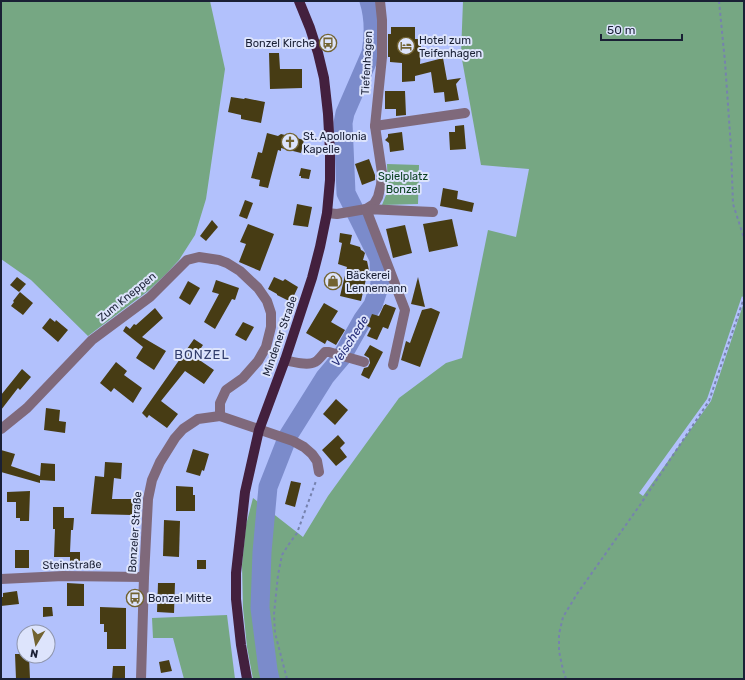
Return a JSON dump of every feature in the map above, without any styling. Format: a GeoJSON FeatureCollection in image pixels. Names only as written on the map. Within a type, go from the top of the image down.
{"type":"FeatureCollection","features":[{"type":"Feature","properties":{"kind":"main road","name":"Mindener Straße"},"geometry":{"type":"LineString","coordinates":[[246,679],[236,599],[236,573],[244,492],[259,430],[285,360],[312,278],[320,247],[330,180],[328,114],[324,78],[310,28],[299,1]]}},
{"type":"Feature","properties":{"kind":"street","name":"Tiefenhagen"},"geometry":{"type":"LineString","coordinates":[[364,210],[374,204],[378,197],[382,173],[375,126],[382,57],[382,20],[380,1]]}},
{"type":"Feature","properties":{"kind":"street"},"geometry":{"type":"LineString","coordinates":[[375,126],[465,112]]}},
{"type":"Feature","properties":{"kind":"street"},"geometry":{"type":"LineString","coordinates":[[364,210],[405,310],[393,365]]}},
{"type":"Feature","properties":{"kind":"street"},"geometry":{"type":"LineString","coordinates":[[326,213],[344,214],[364,210],[433,212]]}},
{"type":"Feature","properties":{"kind":"street","name":"Zum Kneppen"},"geometry":{"type":"LineString","coordinates":[[1,429],[27,408],[92,340],[150,297],[188,260],[199,257],[219,260],[240,271],[258,288],[267,301],[271,313],[271,327],[266,347],[258,361],[243,378],[226,390],[220,403],[220,416]]}},
{"type":"Feature","properties":{"kind":"street"},"geometry":{"type":"LineString","coordinates":[[285,360],[311,363],[317,361],[325,352],[364,362]]}},
{"type":"Feature","properties":{"kind":"street","name":"Bonzeler Straße"},"geometry":{"type":"LineString","coordinates":[[142,679],[144,577],[148,499],[152,480],[160,462],[175,438],[183,429],[198,419],[220,416],[293,441],[304,447],[312,454],[319,472]]}},
{"type":"Feature","properties":{"kind":"street","name":"Steinstraße"},"geometry":{"type":"LineString","coordinates":[[1,579],[62,576],[144,577]]}},
{"type":"Feature","properties":{"kind":"path"},"geometry":{"type":"LineString","coordinates":[[719,1],[725,62],[733,204],[744,238]]}},
{"type":"Feature","properties":{"kind":"path"},"geometry":{"type":"LineString","coordinates":[[566,679],[559,651],[559,634],[563,617],[577,594],[640,505],[709,401],[744,298]]}},
{"type":"Feature","properties":{"kind":"path"},"geometry":{"type":"LineString","coordinates":[[287,679],[275,633],[274,614],[278,575],[282,555],[298,534],[319,472]]}},
{"type":"Feature","properties":{"kind":"green space"},"geometry":{"type":"Polygon","coordinates":[[[1,1],[210,1],[225,69],[206,199],[195,235],[179,260],[148,291],[88,336],[31,280],[1,259],[1,1]]]}},
{"type":"Feature","properties":{"kind":"green space"},"geometry":{"type":"Polygon","coordinates":[[[463,1],[744,1],[744,299],[742,296],[707,399],[639,493],[643,496],[711,401],[744,302],[744,679],[253,679],[247,647],[243,608],[242,565],[246,525],[253,498],[303,537],[328,496],[399,398],[446,363],[462,358],[488,230],[516,237],[529,169],[481,165],[461,54],[463,1]]]}},
{"type":"Feature","properties":{"kind":"green space","name":"Spielplatz Bonzel"},"geometry":{"type":"Polygon","coordinates":[[[387,164],[419,165],[418,204],[382,205],[388,190],[387,164]]]}},
{"type":"Feature","properties":{"kind":"green space"},"geometry":{"type":"Polygon","coordinates":[[[227,615],[235,679],[184,679],[173,638],[153,638],[152,618],[227,615]]]}},
{"type":"Feature","properties":{"kind":"building"},"geometry":{"type":"Polygon","coordinates":[[[391,27],[415,27],[415,39],[418,39],[418,44],[421,44],[420,64],[443,58],[447,80],[461,78],[456,84],[459,100],[445,102],[444,92],[434,93],[431,72],[415,76],[415,81],[402,82],[402,63],[390,62],[390,57],[388,57],[388,34],[391,34],[391,27]]]}},
{"type":"Feature","properties":{"kind":"building"},"geometry":{"type":"Polygon","coordinates":[[[269,53],[279,53],[280,69],[302,69],[302,88],[270,89],[269,53]]]}},
{"type":"Feature","properties":{"kind":"building"},"geometry":{"type":"Polygon","coordinates":[[[385,91],[405,91],[406,115],[396,116],[396,109],[385,109],[385,91]]]}},
{"type":"Feature","properties":{"kind":"building"},"geometry":{"type":"Polygon","coordinates":[[[231,97],[265,102],[261,123],[241,119],[241,115],[228,112],[231,97]]]}},
{"type":"Feature","properties":{"kind":"building"},"geometry":{"type":"Polygon","coordinates":[[[464,125],[466,149],[450,150],[449,132],[455,132],[455,126],[464,125]]]}},
{"type":"Feature","properties":{"kind":"building"},"geometry":{"type":"Polygon","coordinates":[[[402,132],[404,150],[390,152],[389,143],[385,140],[388,137],[388,134],[402,132]]]}},
{"type":"Feature","properties":{"kind":"building"},"geometry":{"type":"Polygon","coordinates":[[[267,133],[278,136],[281,134],[304,140],[301,153],[281,148],[281,151],[278,150],[268,188],[259,186],[260,180],[251,178],[258,152],[262,153],[267,133]]]}},
{"type":"Feature","properties":{"kind":"building"},"geometry":{"type":"Polygon","coordinates":[[[369,159],[375,175],[375,180],[362,185],[355,164],[369,159]]]}},
{"type":"Feature","properties":{"kind":"building"},"geometry":{"type":"Polygon","coordinates":[[[301,168],[311,170],[309,179],[301,178],[301,176],[299,176],[301,168]]]}},
{"type":"Feature","properties":{"kind":"building"},"geometry":{"type":"Polygon","coordinates":[[[443,188],[458,191],[457,199],[474,203],[472,212],[440,206],[443,188]]]}},
{"type":"Feature","properties":{"kind":"building"},"geometry":{"type":"Polygon","coordinates":[[[245,200],[253,203],[247,219],[239,216],[245,200]]]}},
{"type":"Feature","properties":{"kind":"building"},"geometry":{"type":"Polygon","coordinates":[[[297,204],[312,207],[308,227],[293,225],[297,204]]]}},
{"type":"Feature","properties":{"kind":"building"},"geometry":{"type":"Polygon","coordinates":[[[452,219],[458,246],[429,252],[423,224],[452,219]]]}},
{"type":"Feature","properties":{"kind":"building"},"geometry":{"type":"Polygon","coordinates":[[[212,220],[218,227],[206,241],[200,236],[212,220]]]}},
{"type":"Feature","properties":{"kind":"building"},"geometry":{"type":"Polygon","coordinates":[[[248,224],[274,234],[260,271],[239,262],[246,244],[240,242],[248,224]]]}},
{"type":"Feature","properties":{"kind":"building"},"geometry":{"type":"Polygon","coordinates":[[[405,225],[412,253],[393,258],[386,229],[405,225]]]}},
{"type":"Feature","properties":{"kind":"building"},"geometry":{"type":"Polygon","coordinates":[[[340,233],[352,235],[350,244],[360,247],[365,253],[363,260],[367,261],[371,280],[366,279],[361,301],[340,296],[347,267],[338,264],[342,243],[339,242],[340,233]]]}},
{"type":"Feature","properties":{"kind":"building"},"geometry":{"type":"Polygon","coordinates":[[[17,277],[26,284],[19,292],[10,285],[17,277]]]}},
{"type":"Feature","properties":{"kind":"building"},"geometry":{"type":"Polygon","coordinates":[[[274,277],[283,281],[285,279],[298,287],[291,302],[268,289],[274,277]]]}},
{"type":"Feature","properties":{"kind":"building"},"geometry":{"type":"Polygon","coordinates":[[[418,277],[425,307],[411,304],[418,277]]]}},
{"type":"Feature","properties":{"kind":"building"},"geometry":{"type":"Polygon","coordinates":[[[216,280],[239,288],[235,300],[232,299],[215,329],[204,322],[219,294],[212,292],[216,280]]]}},
{"type":"Feature","properties":{"kind":"building"},"geometry":{"type":"Polygon","coordinates":[[[188,281],[200,288],[190,305],[179,298],[188,281]]]}},
{"type":"Feature","properties":{"kind":"building"},"geometry":{"type":"Polygon","coordinates":[[[20,292],[33,303],[23,315],[11,306],[20,292]]]}},
{"type":"Feature","properties":{"kind":"building"},"geometry":{"type":"Polygon","coordinates":[[[324,303],[338,311],[331,322],[345,330],[336,345],[327,340],[325,344],[306,333],[324,303]]]}},
{"type":"Feature","properties":{"kind":"building"},"geometry":{"type":"Polygon","coordinates":[[[385,304],[396,308],[388,329],[383,327],[377,340],[367,336],[371,328],[367,326],[372,314],[379,316],[385,304]]]}},
{"type":"Feature","properties":{"kind":"building"},"geometry":{"type":"Polygon","coordinates":[[[155,308],[163,318],[142,337],[166,351],[154,370],[136,358],[143,347],[123,331],[126,326],[130,329],[134,324],[136,325],[155,308]]]}},
{"type":"Feature","properties":{"kind":"building"},"geometry":{"type":"Polygon","coordinates":[[[431,308],[440,312],[420,367],[401,360],[406,341],[410,343],[422,310],[431,308]]]}},
{"type":"Feature","properties":{"kind":"building"},"geometry":{"type":"Polygon","coordinates":[[[50,318],[55,322],[56,320],[68,330],[58,342],[42,328],[50,318]]]}},
{"type":"Feature","properties":{"kind":"building"},"geometry":{"type":"Polygon","coordinates":[[[243,322],[254,327],[246,341],[235,335],[243,322]]]}},
{"type":"Feature","properties":{"kind":"building"},"geometry":{"type":"Polygon","coordinates":[[[194,339],[203,345],[195,357],[214,370],[204,384],[185,371],[161,401],[178,414],[167,428],[149,415],[147,418],[142,413],[194,339]]]}},
{"type":"Feature","properties":{"kind":"building"},"geometry":{"type":"Polygon","coordinates":[[[370,345],[383,352],[369,379],[361,375],[364,368],[368,367],[370,363],[369,358],[364,355],[370,345]]]}},
{"type":"Feature","properties":{"kind":"building"},"geometry":{"type":"Polygon","coordinates":[[[116,362],[127,371],[124,375],[142,388],[133,403],[114,388],[111,392],[100,383],[116,362]]]}},
{"type":"Feature","properties":{"kind":"building"},"geometry":{"type":"Polygon","coordinates":[[[22,369],[31,377],[20,390],[18,388],[1,410],[1,395],[22,369]]]}},
{"type":"Feature","properties":{"kind":"building"},"geometry":{"type":"Polygon","coordinates":[[[336,399],[348,410],[335,425],[323,414],[336,399]]]}},
{"type":"Feature","properties":{"kind":"building"},"geometry":{"type":"Polygon","coordinates":[[[46,408],[60,410],[59,421],[66,422],[65,433],[44,430],[46,408]]]}},
{"type":"Feature","properties":{"kind":"building"},"geometry":{"type":"Polygon","coordinates":[[[338,435],[345,443],[340,448],[347,457],[336,466],[322,450],[338,435]]]}},
{"type":"Feature","properties":{"kind":"building"},"geometry":{"type":"Polygon","coordinates":[[[193,449],[209,454],[204,471],[202,470],[200,476],[186,472],[193,449]]]}},
{"type":"Feature","properties":{"kind":"building"},"geometry":{"type":"Polygon","coordinates":[[[1,450],[15,454],[11,466],[40,476],[41,463],[55,464],[55,481],[40,480],[40,483],[1,472],[1,450]]]}},
{"type":"Feature","properties":{"kind":"building"},"geometry":{"type":"Polygon","coordinates":[[[105,462],[122,463],[121,479],[114,478],[112,499],[133,499],[132,515],[91,514],[95,476],[104,477],[105,462]]]}},
{"type":"Feature","properties":{"kind":"building"},"geometry":{"type":"Polygon","coordinates":[[[291,481],[301,483],[295,507],[285,504],[291,481]]]}},
{"type":"Feature","properties":{"kind":"building"},"geometry":{"type":"Polygon","coordinates":[[[176,486],[193,487],[193,495],[195,495],[195,511],[176,511],[176,486]]]}},
{"type":"Feature","properties":{"kind":"building"},"geometry":{"type":"Polygon","coordinates":[[[30,491],[29,521],[20,521],[20,518],[16,518],[16,502],[7,502],[7,492],[30,491]]]}},
{"type":"Feature","properties":{"kind":"building"},"geometry":{"type":"Polygon","coordinates":[[[53,507],[64,507],[64,518],[74,518],[73,530],[71,530],[70,552],[80,552],[80,561],[70,561],[70,557],[54,557],[55,529],[53,529],[53,507]]]}},
{"type":"Feature","properties":{"kind":"building"},"geometry":{"type":"Polygon","coordinates":[[[164,520],[180,521],[179,557],[163,556],[164,520]]]}},
{"type":"Feature","properties":{"kind":"building"},"geometry":{"type":"Polygon","coordinates":[[[15,550],[29,550],[29,568],[15,568],[15,550]]]}},
{"type":"Feature","properties":{"kind":"building"},"geometry":{"type":"Polygon","coordinates":[[[197,560],[206,560],[206,569],[197,569],[197,560]]]}},
{"type":"Feature","properties":{"kind":"building"},"geometry":{"type":"Polygon","coordinates":[[[67,583],[84,584],[84,606],[67,606],[67,583]]]}},
{"type":"Feature","properties":{"kind":"building"},"geometry":{"type":"Polygon","coordinates":[[[158,583],[175,583],[174,613],[157,612],[158,583]]]}},
{"type":"Feature","properties":{"kind":"building"},"geometry":{"type":"Polygon","coordinates":[[[17,591],[19,604],[1,606],[1,597],[3,597],[3,593],[17,591]]]}},
{"type":"Feature","properties":{"kind":"building"},"geometry":{"type":"Polygon","coordinates":[[[43,607],[52,607],[53,616],[43,617],[43,607]]]}},
{"type":"Feature","properties":{"kind":"building"},"geometry":{"type":"Polygon","coordinates":[[[100,607],[126,608],[126,649],[107,649],[107,632],[104,632],[104,624],[100,624],[100,607]]]}},
{"type":"Feature","properties":{"kind":"building"},"geometry":{"type":"Polygon","coordinates":[[[15,654],[16,664],[29,664],[30,679],[16,679],[15,654]]]}},
{"type":"Feature","properties":{"kind":"building"},"geometry":{"type":"Polygon","coordinates":[[[169,660],[172,671],[161,673],[159,662],[169,660]]]}},
{"type":"Feature","properties":{"kind":"building"},"geometry":{"type":"Polygon","coordinates":[[[113,666],[125,666],[125,679],[112,679],[113,666]]]}},
{"type":"Feature","properties":{"kind":"waterway","name":"Veischede"},"geometry":{"type":"LineString","coordinates":[[270,679],[260,608],[262,552],[268,487],[288,436],[325,377],[341,358],[363,319],[373,305],[380,284],[379,259],[346,193],[343,123],[345,113],[371,53],[373,27],[369,1]]}},
{"type":"Feature","properties":{"kind":"place","name":"Bonzel Kirche"},"geometry":{"type":"Point","coordinates":[328,43]}},
{"type":"Feature","properties":{"kind":"place","name":"Hotel zum Teifenhagen"},"geometry":{"type":"Point","coordinates":[406,46]}},
{"type":"Feature","properties":{"kind":"place","name":"St. Apollonia Kapelle"},"geometry":{"type":"Point","coordinates":[290,142]}},
{"type":"Feature","properties":{"kind":"place","name":"Bäckerei Lennemann"},"geometry":{"type":"Point","coordinates":[333,281]}},
{"type":"Feature","properties":{"kind":"place","name":"Bonzel Mitte"},"geometry":{"type":"Point","coordinates":[135,598]}},
{"type":"Feature","properties":{"kind":"district","name":"BONZEL"},"geometry":{"type":"Point","coordinates":[202,354]}}]}
